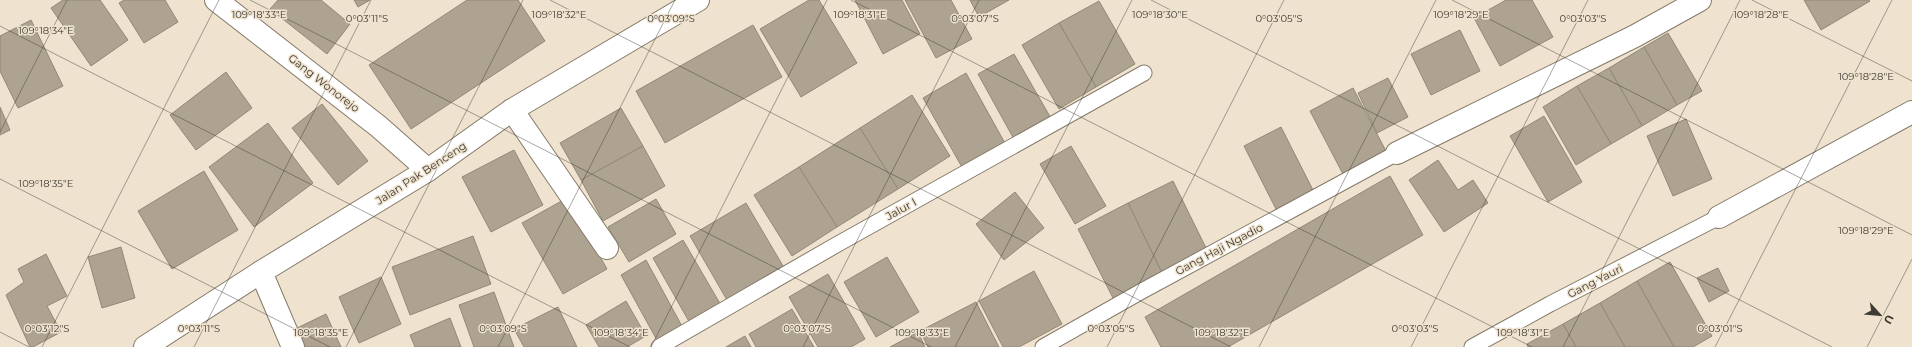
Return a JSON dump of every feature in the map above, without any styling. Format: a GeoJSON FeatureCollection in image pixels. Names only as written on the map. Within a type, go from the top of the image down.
{"type":"FeatureCollection","features":[{"type":"Feature","properties":{"kind":"street","name":"Jalan Pak Benceng"},"geometry":{"type":"LineString","coordinates":[[145,347],[261,272],[428,170],[512,110],[698,0]]}},
{"type":"Feature","properties":{"kind":"street"},"geometry":{"type":"LineString","coordinates":[[1398,153],[1635,36],[1700,0]]}},
{"type":"Feature","properties":{"kind":"street","name":"Gang Wonorejo"},"geometry":{"type":"LineString","coordinates":[[224,2],[378,126],[428,170]]}},
{"type":"Feature","properties":{"kind":"street"},"geometry":{"type":"LineString","coordinates":[[512,110],[607,248]]}},
{"type":"Feature","properties":{"kind":"street"},"geometry":{"type":"LineString","coordinates":[[1719,217],[1912,112]]}},
{"type":"Feature","properties":{"kind":"street"},"geometry":{"type":"LineString","coordinates":[[261,272],[294,347]]}},
{"type":"Feature","properties":{"kind":"lane","name":"Jalur I"},"geometry":{"type":"LineString","coordinates":[[659,347],[843,241],[1144,73]]}},
{"type":"Feature","properties":{"kind":"lane","name":"Gang Haji Ngadio"},"geometry":{"type":"LineString","coordinates":[[1043,347],[1142,291],[1398,153]]}},
{"type":"Feature","properties":{"kind":"lane","name":"Gang Yauri"},"geometry":{"type":"LineString","coordinates":[[1472,347],[1550,304],[1719,217]]}},
{"type":"Feature","properties":{"kind":"building"},"geometry":{"type":"Polygon","coordinates":[[[63,0],[100,0],[128,40],[91,66],[51,8],[63,0]]]}},
{"type":"Feature","properties":{"kind":"building"},"geometry":{"type":"Polygon","coordinates":[[[124,0],[165,0],[178,22],[144,43],[119,3],[124,0]]]}},
{"type":"Feature","properties":{"kind":"building"},"geometry":{"type":"Polygon","coordinates":[[[278,0],[321,0],[350,24],[327,54],[270,9],[278,0]]]}},
{"type":"Feature","properties":{"kind":"building"},"geometry":{"type":"Polygon","coordinates":[[[354,0],[370,0],[358,7],[354,0]]]}},
{"type":"Feature","properties":{"kind":"building"},"geometry":{"type":"Polygon","coordinates":[[[467,0],[518,0],[545,41],[411,129],[369,65],[467,0]]]}},
{"type":"Feature","properties":{"kind":"building"},"geometry":{"type":"Polygon","coordinates":[[[809,0],[819,0],[857,63],[801,97],[760,29],[809,0]]]}},
{"type":"Feature","properties":{"kind":"building"},"geometry":{"type":"Polygon","coordinates":[[[855,0],[902,0],[920,34],[883,54],[855,0]]]}},
{"type":"Feature","properties":{"kind":"building"},"geometry":{"type":"Polygon","coordinates":[[[905,0],[951,0],[972,39],[936,58],[905,0]]]}},
{"type":"Feature","properties":{"kind":"building"},"geometry":{"type":"Polygon","coordinates":[[[970,0],[1009,0],[979,17],[970,0]]]}},
{"type":"Feature","properties":{"kind":"building"},"geometry":{"type":"Polygon","coordinates":[[[1506,0],[1532,0],[1553,37],[1500,66],[1474,18],[1506,0]]]}},
{"type":"Feature","properties":{"kind":"building"},"geometry":{"type":"Polygon","coordinates":[[[1804,0],[1869,0],[1870,1],[1821,30],[1804,0]]]}},
{"type":"Feature","properties":{"kind":"building"},"geometry":{"type":"Polygon","coordinates":[[[1099,1],[1135,64],[1096,87],[1059,23],[1099,1]]]}},
{"type":"Feature","properties":{"kind":"building"},"geometry":{"type":"Polygon","coordinates":[[[31,20],[63,86],[18,108],[0,71],[0,36],[31,20]]]}},
{"type":"Feature","properties":{"kind":"building"},"geometry":{"type":"Polygon","coordinates":[[[1059,23],[1096,87],[1059,109],[1022,45],[1059,23]]]}},
{"type":"Feature","properties":{"kind":"building"},"geometry":{"type":"Polygon","coordinates":[[[753,25],[782,77],[665,143],[636,91],[753,25]]]}},
{"type":"Feature","properties":{"kind":"building"},"geometry":{"type":"Polygon","coordinates":[[[1460,30],[1480,71],[1431,95],[1411,54],[1460,30]]]}},
{"type":"Feature","properties":{"kind":"building"},"geometry":{"type":"Polygon","coordinates":[[[1668,33],[1702,91],[1677,105],[1644,47],[1668,33]]]}},
{"type":"Feature","properties":{"kind":"building"},"geometry":{"type":"Polygon","coordinates":[[[1644,47],[1677,105],[1642,126],[1609,68],[1644,47]]]}},
{"type":"Feature","properties":{"kind":"building"},"geometry":{"type":"Polygon","coordinates":[[[1014,54],[1052,120],[1015,141],[978,74],[1014,54]]]}},
{"type":"Feature","properties":{"kind":"building"},"geometry":{"type":"Polygon","coordinates":[[[1609,68],[1642,126],[1611,144],[1577,86],[1609,68]]]}},
{"type":"Feature","properties":{"kind":"building"},"geometry":{"type":"Polygon","coordinates":[[[226,72],[252,108],[196,150],[170,115],[226,72]]]}},
{"type":"Feature","properties":{"kind":"building"},"geometry":{"type":"Polygon","coordinates":[[[966,73],[1006,145],[963,169],[923,98],[966,73]]]}},
{"type":"Feature","properties":{"kind":"building"},"geometry":{"type":"Polygon","coordinates":[[[1388,78],[1408,117],[1377,133],[1358,93],[1388,78]]]}},
{"type":"Feature","properties":{"kind":"building"},"geometry":{"type":"Polygon","coordinates":[[[1577,86],[1611,144],[1576,165],[1543,107],[1577,86]]]}},
{"type":"Feature","properties":{"kind":"building"},"geometry":{"type":"Polygon","coordinates":[[[1353,88],[1387,153],[1344,176],[1310,111],[1353,88]]]}},
{"type":"Feature","properties":{"kind":"building"},"geometry":{"type":"Polygon","coordinates":[[[912,95],[950,156],[898,189],[860,128],[912,95]]]}},
{"type":"Feature","properties":{"kind":"building"},"geometry":{"type":"Polygon","coordinates":[[[322,104],[368,161],[338,185],[292,128],[322,104]]]}},
{"type":"Feature","properties":{"kind":"building"},"geometry":{"type":"Polygon","coordinates":[[[0,107],[10,130],[0,135],[0,107]]]}},
{"type":"Feature","properties":{"kind":"building"},"geometry":{"type":"Polygon","coordinates":[[[621,108],[643,146],[581,180],[560,143],[621,108]]]}},
{"type":"Feature","properties":{"kind":"building"},"geometry":{"type":"Polygon","coordinates":[[[1544,116],[1582,182],[1548,202],[1510,136],[1544,116]]]}},
{"type":"Feature","properties":{"kind":"building"},"geometry":{"type":"Polygon","coordinates":[[[1686,119],[1712,179],[1673,196],[1647,136],[1686,119]]]}},
{"type":"Feature","properties":{"kind":"building"},"geometry":{"type":"Polygon","coordinates":[[[268,123],[313,183],[254,227],[209,167],[268,123]]]}},
{"type":"Feature","properties":{"kind":"building"},"geometry":{"type":"Polygon","coordinates":[[[1281,127],[1315,194],[1278,213],[1244,146],[1281,127]]]}},
{"type":"Feature","properties":{"kind":"building"},"geometry":{"type":"Polygon","coordinates":[[[860,128],[898,189],[837,227],[799,167],[860,128]]]}},
{"type":"Feature","properties":{"kind":"building"},"geometry":{"type":"Polygon","coordinates":[[[643,146],[665,186],[603,221],[581,180],[643,146]]]}},
{"type":"Feature","properties":{"kind":"building"},"geometry":{"type":"Polygon","coordinates":[[[1071,146],[1106,206],[1075,224],[1040,164],[1071,146]]]}},
{"type":"Feature","properties":{"kind":"building"},"geometry":{"type":"Polygon","coordinates":[[[514,150],[543,205],[491,232],[462,177],[514,150]]]}},
{"type":"Feature","properties":{"kind":"building"},"geometry":{"type":"Polygon","coordinates":[[[1438,160],[1458,190],[1473,180],[1488,203],[1444,232],[1409,180],[1438,160]]]}},
{"type":"Feature","properties":{"kind":"building"},"geometry":{"type":"Polygon","coordinates":[[[799,167],[837,227],[792,256],[754,195],[799,167]]]}},
{"type":"Feature","properties":{"kind":"building"},"geometry":{"type":"Polygon","coordinates":[[[204,171],[238,230],[172,269],[138,211],[204,171]]]}},
{"type":"Feature","properties":{"kind":"building"},"geometry":{"type":"Polygon","coordinates":[[[1390,176],[1423,235],[1228,347],[1161,347],[1145,317],[1390,176]]]}},
{"type":"Feature","properties":{"kind":"building"},"geometry":{"type":"Polygon","coordinates":[[[1173,181],[1209,254],[1164,277],[1128,203],[1173,181]]]}},
{"type":"Feature","properties":{"kind":"building"},"geometry":{"type":"Polygon","coordinates":[[[1015,192],[1044,228],[1004,260],[976,224],[1015,192]]]}},
{"type":"Feature","properties":{"kind":"building"},"geometry":{"type":"Polygon","coordinates":[[[567,198],[607,269],[563,294],[522,223],[567,198]]]}},
{"type":"Feature","properties":{"kind":"building"},"geometry":{"type":"Polygon","coordinates":[[[656,199],[676,234],[629,262],[608,227],[656,199]]]}},
{"type":"Feature","properties":{"kind":"building"},"geometry":{"type":"Polygon","coordinates":[[[746,203],[783,266],[727,300],[690,236],[746,203]]]}},
{"type":"Feature","properties":{"kind":"building"},"geometry":{"type":"Polygon","coordinates":[[[1128,203],[1164,277],[1115,302],[1078,229],[1128,203]]]}},
{"type":"Feature","properties":{"kind":"building"},"geometry":{"type":"Polygon","coordinates":[[[473,236],[491,284],[410,315],[392,267],[473,236]]]}},
{"type":"Feature","properties":{"kind":"building"},"geometry":{"type":"Polygon","coordinates":[[[683,240],[722,307],[691,325],[653,258],[683,240]]]}},
{"type":"Feature","properties":{"kind":"building"},"geometry":{"type":"Polygon","coordinates":[[[121,247],[135,298],[102,308],[88,257],[121,247]]]}},
{"type":"Feature","properties":{"kind":"building"},"geometry":{"type":"Polygon","coordinates":[[[46,254],[67,296],[47,306],[61,332],[33,347],[30,347],[6,295],[24,282],[18,269],[46,254]]]}},
{"type":"Feature","properties":{"kind":"building"},"geometry":{"type":"Polygon","coordinates":[[[887,257],[919,312],[876,337],[844,282],[887,257]]]}},
{"type":"Feature","properties":{"kind":"building"},"geometry":{"type":"Polygon","coordinates":[[[646,260],[683,328],[658,342],[621,275],[646,260]]]}},
{"type":"Feature","properties":{"kind":"building"},"geometry":{"type":"Polygon","coordinates":[[[1670,262],[1712,336],[1693,347],[1674,347],[1637,281],[1670,262]]]}},
{"type":"Feature","properties":{"kind":"building"},"geometry":{"type":"Polygon","coordinates":[[[1718,268],[1729,291],[1709,302],[1697,278],[1718,268]]]}},
{"type":"Feature","properties":{"kind":"building"},"geometry":{"type":"Polygon","coordinates":[[[1034,271],[1062,324],[1019,347],[1003,347],[979,301],[1034,271]]]}},
{"type":"Feature","properties":{"kind":"building"},"geometry":{"type":"Polygon","coordinates":[[[828,274],[865,339],[851,347],[818,347],[789,297],[828,274]]]}},
{"type":"Feature","properties":{"kind":"building"},"geometry":{"type":"Polygon","coordinates":[[[381,277],[401,324],[359,343],[339,297],[381,277]]]}},
{"type":"Feature","properties":{"kind":"building"},"geometry":{"type":"Polygon","coordinates":[[[1637,281],[1674,347],[1625,347],[1600,303],[1637,281]]]}},
{"type":"Feature","properties":{"kind":"building"},"geometry":{"type":"Polygon","coordinates":[[[494,292],[514,347],[474,347],[459,305],[494,292]]]}},
{"type":"Feature","properties":{"kind":"building"},"geometry":{"type":"Polygon","coordinates":[[[626,301],[646,336],[627,347],[599,347],[586,325],[626,301]]]}},
{"type":"Feature","properties":{"kind":"building"},"geometry":{"type":"Polygon","coordinates":[[[976,302],[999,347],[928,347],[920,331],[976,302]]]}},
{"type":"Feature","properties":{"kind":"building"},"geometry":{"type":"Polygon","coordinates":[[[1600,303],[1625,347],[1576,347],[1563,324],[1600,303]]]}},
{"type":"Feature","properties":{"kind":"building"},"geometry":{"type":"Polygon","coordinates":[[[558,307],[577,347],[524,347],[514,329],[558,307]]]}},
{"type":"Feature","properties":{"kind":"building"},"geometry":{"type":"Polygon","coordinates":[[[792,309],[814,347],[756,347],[749,334],[792,309]]]}},
{"type":"Feature","properties":{"kind":"building"},"geometry":{"type":"Polygon","coordinates":[[[326,314],[341,347],[304,347],[295,329],[326,314]]]}},
{"type":"Feature","properties":{"kind":"building"},"geometry":{"type":"Polygon","coordinates":[[[450,318],[461,347],[415,347],[410,335],[450,318]]]}},
{"type":"Feature","properties":{"kind":"building"},"geometry":{"type":"Polygon","coordinates":[[[1563,324],[1576,347],[1528,347],[1527,344],[1563,324]]]}},
{"type":"Feature","properties":{"kind":"building"},"geometry":{"type":"Polygon","coordinates":[[[918,332],[925,347],[890,347],[918,332]]]}},
{"type":"Feature","properties":{"kind":"building"},"geometry":{"type":"Polygon","coordinates":[[[745,336],[751,347],[726,347],[745,336]]]}}]}
